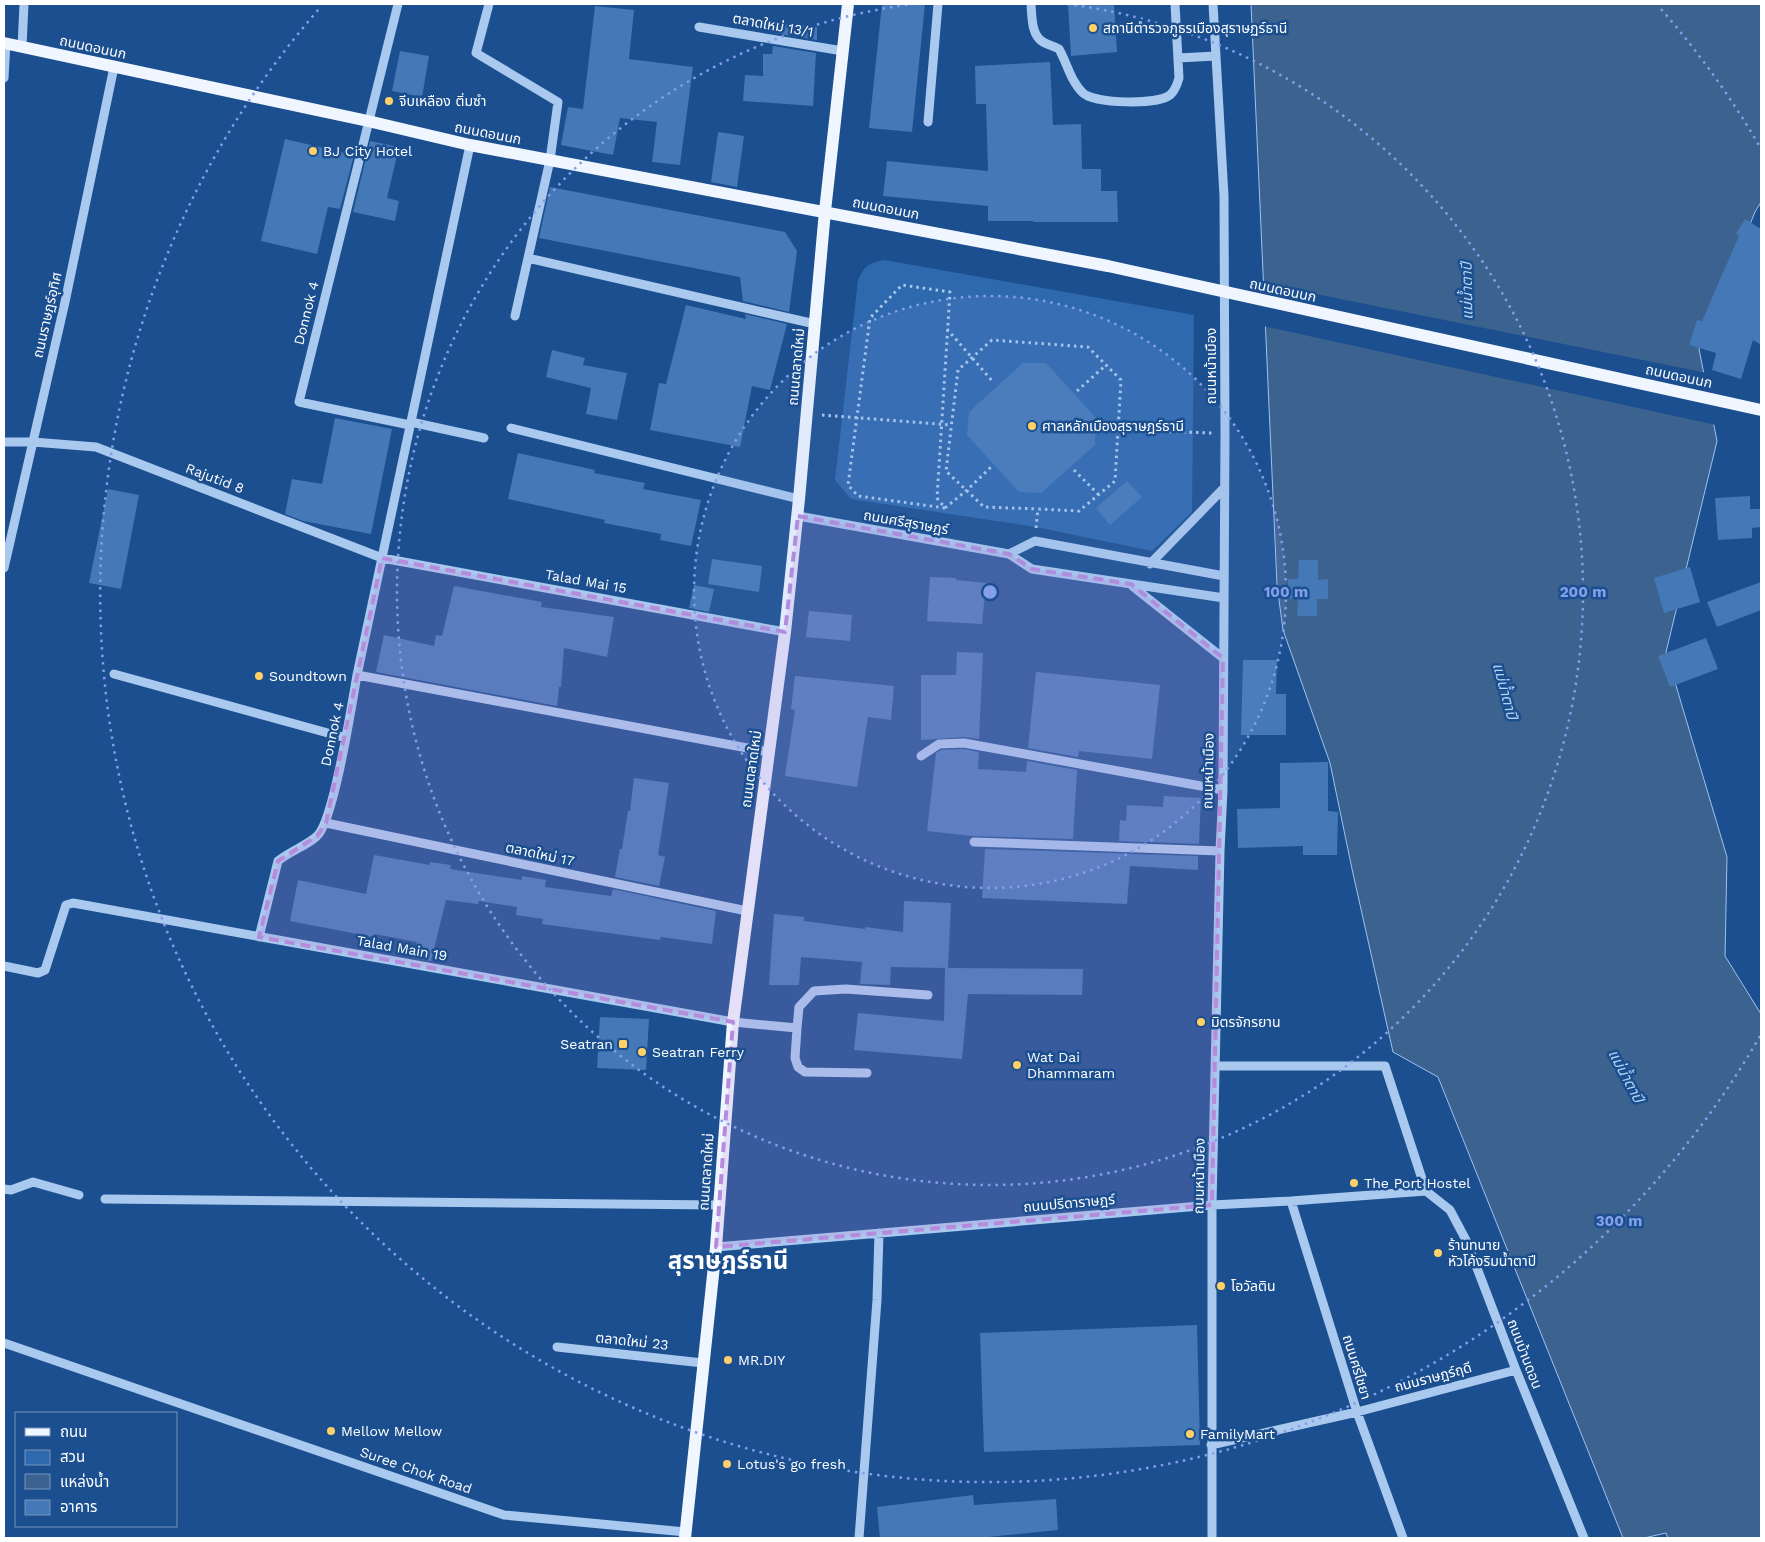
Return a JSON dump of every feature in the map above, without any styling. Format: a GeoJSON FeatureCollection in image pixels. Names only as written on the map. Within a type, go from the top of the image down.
{"type":"FeatureCollection","features":[{"type":"Feature","properties":{"kind":"main road","name":"ถนนตลาดใหม่"},"geometry":{"type":"LineString","coordinates":[[685,1535],[716,1247],[733,1022],[785,632],[798,516],[825,211],[848,4]]}},
{"type":"Feature","properties":{"kind":"main road","name":"ถนนดอนนก"},"geometry":{"type":"LineString","coordinates":[[5,43],[368,121],[470,145],[1108,266],[1761,410]]}},
{"type":"Feature","properties":{"kind":"street"},"geometry":{"type":"LineString","coordinates":[[22,47],[24,4]]}},
{"type":"Feature","properties":{"kind":"street"},"geometry":{"type":"LineString","coordinates":[[368,121],[398,4]]}},
{"type":"Feature","properties":{"kind":"street"},"geometry":{"type":"LineString","coordinates":[[489,4],[476,53],[558,102],[550,160],[515,316]]}},
{"type":"Feature","properties":{"kind":"street"},"geometry":{"type":"LineString","coordinates":[[928,122],[938,4]]}},
{"type":"Feature","properties":{"kind":"street"},"geometry":{"type":"LineString","coordinates":[[1031,4],[1036,33],[1044,43],[1059,49],[1084,95],[1100,100],[1130,101],[1162,100],[1170,96],[1177,86],[1179,78],[1175,4]]}},
{"type":"Feature","properties":{"kind":"street","name":"ถนนหน้าเมือง"},"geometry":{"type":"LineString","coordinates":[[1212,1538],[1212,1205],[1222,790],[1225,433],[1224,196],[1213,4]]}},
{"type":"Feature","properties":{"kind":"street","name":"ตลาดใหม่ 13/1"},"geometry":{"type":"LineString","coordinates":[[699,27],[843,51]]}},
{"type":"Feature","properties":{"kind":"street"},"geometry":{"type":"LineString","coordinates":[[4,78],[5,43]]}},
{"type":"Feature","properties":{"kind":"street"},"geometry":{"type":"LineString","coordinates":[[1178,58],[1216,56]]}},
{"type":"Feature","properties":{"kind":"street","name":"ถนนราษฏร์อุทิศ"},"geometry":{"type":"LineString","coordinates":[[4,568],[65,302],[114,66]]}},
{"type":"Feature","properties":{"kind":"street","name":"Donnok 4"},"geometry":{"type":"LineString","coordinates":[[368,121],[299,402],[411,424]]}},
{"type":"Feature","properties":{"kind":"street","name":"Donnok 4"},"geometry":{"type":"LineString","coordinates":[[260,937],[278,861],[318,836],[326,823],[346,738],[357,675],[470,145]]}},
{"type":"Feature","properties":{"kind":"street"},"geometry":{"type":"LineString","coordinates":[[528,258],[815,324]]}},
{"type":"Feature","properties":{"kind":"street"},"geometry":{"type":"LineString","coordinates":[[411,424],[484,438]]}},
{"type":"Feature","properties":{"kind":"street"},"geometry":{"type":"LineString","coordinates":[[511,428],[799,499]]}},
{"type":"Feature","properties":{"kind":"street","name":"Rajutid 8"},"geometry":{"type":"LineString","coordinates":[[4,442],[96,446],[382,558]]}},
{"type":"Feature","properties":{"kind":"street"},"geometry":{"type":"LineString","coordinates":[[1150,564],[1224,488]]}},
{"type":"Feature","properties":{"kind":"street","name":"ถนนศรีสุราษฎร์"},"geometry":{"type":"LineString","coordinates":[[798,516],[1008,554],[1032,569],[1224,598]]}},
{"type":"Feature","properties":{"kind":"street"},"geometry":{"type":"LineString","coordinates":[[1008,554],[1035,541],[1150,564],[1224,576]]}},
{"type":"Feature","properties":{"kind":"street","name":"Talad Mai 15"},"geometry":{"type":"LineString","coordinates":[[382,558],[785,632]]}},
{"type":"Feature","properties":{"kind":"street"},"geometry":{"type":"LineString","coordinates":[[1131,584],[1223,658]]}},
{"type":"Feature","properties":{"kind":"street"},"geometry":{"type":"LineString","coordinates":[[114,674],[346,738]]}},
{"type":"Feature","properties":{"kind":"street"},"geometry":{"type":"LineString","coordinates":[[357,675],[769,752]]}},
{"type":"Feature","properties":{"kind":"street"},"geometry":{"type":"LineString","coordinates":[[922,756],[939,744],[964,744],[1222,790]]}},
{"type":"Feature","properties":{"kind":"street","name":"ตลาดใหม่ 17"},"geometry":{"type":"LineString","coordinates":[[326,823],[748,911]]}},
{"type":"Feature","properties":{"kind":"street"},"geometry":{"type":"LineString","coordinates":[[974,842],[1220,852]]}},
{"type":"Feature","properties":{"kind":"street","name":"Talad Main 19"},"geometry":{"type":"LineString","coordinates":[[4,966],[38,973],[44,970],[66,905],[73,903],[733,1022],[797,1028]]}},
{"type":"Feature","properties":{"kind":"street"},"geometry":{"type":"LineString","coordinates":[[867,1073],[806,1072],[798,1067],[795,1058],[800,1007],[814,991],[846,989],[928,995]]}},
{"type":"Feature","properties":{"kind":"street"},"geometry":{"type":"LineString","coordinates":[[1215,1066],[1385,1066],[1426,1191]]}},
{"type":"Feature","properties":{"kind":"street"},"geometry":{"type":"LineString","coordinates":[[4,1189],[11,1190],[32,1182],[80,1195]]}},
{"type":"Feature","properties":{"kind":"street","name":"ถนนปรีดาราษฎร์"},"geometry":{"type":"LineString","coordinates":[[716,1247],[1212,1205],[1426,1191]]}},
{"type":"Feature","properties":{"kind":"street","name":"ถนนบ้านดอน"},"geometry":{"type":"LineString","coordinates":[[1426,1191],[1450,1210],[1467,1242],[1584,1538]]}},
{"type":"Feature","properties":{"kind":"street"},"geometry":{"type":"LineString","coordinates":[[105,1200],[718,1205]]}},
{"type":"Feature","properties":{"kind":"street","name":"ถนนศรีไชยา"},"geometry":{"type":"LineString","coordinates":[[1291,1201],[1356,1412],[1403,1538]]}},
{"type":"Feature","properties":{"kind":"street"},"geometry":{"type":"LineString","coordinates":[[859,1538],[877,1300],[878,1233]]}},
{"type":"Feature","properties":{"kind":"street","name":"Suree Chok Road"},"geometry":{"type":"LineString","coordinates":[[4,1343],[504,1515],[685,1535]]}},
{"type":"Feature","properties":{"kind":"street","name":"ตลาดใหม่ 23"},"geometry":{"type":"LineString","coordinates":[[557,1347],[703,1363]]}},
{"type":"Feature","properties":{"kind":"street","name":"ถนนราษฎร์ฤดี"},"geometry":{"type":"LineString","coordinates":[[1212,1445],[1356,1412],[1516,1370]]}},
{"type":"Feature","properties":{"kind":"path"},"geometry":{"type":"LineString","coordinates":[[945,508],[937,498],[950,292],[902,285],[870,318],[848,485],[858,496],[945,508],[992,466]]}},
{"type":"Feature","properties":{"kind":"path"},"geometry":{"type":"LineString","coordinates":[[947,328],[994,383]]}},
{"type":"Feature","properties":{"kind":"path"},"geometry":{"type":"LineString","coordinates":[[992,340],[1088,347],[1106,365],[1121,380],[1115,481],[1079,511],[984,507],[946,471],[958,370],[992,340]]}},
{"type":"Feature","properties":{"kind":"path"},"geometry":{"type":"LineString","coordinates":[[1077,391],[1106,365]]}},
{"type":"Feature","properties":{"kind":"path"},"geometry":{"type":"LineString","coordinates":[[807,414],[951,425]]}},
{"type":"Feature","properties":{"kind":"path"},"geometry":{"type":"LineString","coordinates":[[1118,430],[1225,433]]}},
{"type":"Feature","properties":{"kind":"path"},"geometry":{"type":"LineString","coordinates":[[1074,470],[1098,495]]}},
{"type":"Feature","properties":{"kind":"path"},"geometry":{"type":"LineString","coordinates":[[1035,541],[1038,509]]}},
{"type":"Feature","properties":{"kind":"highlighted area"},"geometry":{"type":"Polygon","coordinates":[[[798,516],[1009,554],[1032,569],[1131,584],[1223,658],[1212,1205],[716,1247],[733,1022],[259,937],[278,861],[317,836],[326,823],[382,558],[785,632],[798,516]]]}},
{"type":"Feature","properties":{"kind":"green space"},"geometry":{"type":"Polygon","coordinates":[[[885,260],[1194,315],[1192,512],[1152,551],[1036,527],[851,499],[835,480],[858,280],[868,266],[885,260]]]}},
{"type":"Feature","properties":{"kind":"water","name":"แม่น้ำตาปี"},"geometry":{"type":"Polygon","coordinates":[[[1251,4],[1761,4],[1761,202],[1755,212],[1699,349],[1717,441],[1666,652],[1727,857],[1725,956],[1761,1014],[1761,1538],[1668,1538],[1666,1533],[1644,1538],[1623,1538],[1438,1077],[1393,1052],[1330,763],[1283,630],[1277,585],[1251,4]]]}},
{"type":"Feature","properties":{"kind":"pier"},"geometry":{"type":"Polygon","coordinates":[[[1261,283],[1707,373],[1716,425],[1263,326],[1261,283]]]}},
{"type":"Feature","properties":{"kind":"building"},"geometry":{"type":"Polygon","coordinates":[[[882,4],[925,4],[912,132],[869,128],[882,4]]]}},
{"type":"Feature","properties":{"kind":"building","name":"สถานีตำรวจภูธรเมืองสุราษฏร์ธานี"},"geometry":{"type":"Polygon","coordinates":[[[1068,4],[1114,4],[1117,52],[1071,56],[1068,4]]]}},
{"type":"Feature","properties":{"kind":"building"},"geometry":{"type":"Polygon","coordinates":[[[595,6],[634,10],[629,59],[693,67],[680,165],[652,162],[657,122],[620,118],[613,155],[561,145],[568,107],[583,109],[595,6]]]}},
{"type":"Feature","properties":{"kind":"building"},"geometry":{"type":"Polygon","coordinates":[[[776,22],[817,27],[817,40],[774,33],[776,22]]]}},
{"type":"Feature","properties":{"kind":"building"},"geometry":{"type":"Polygon","coordinates":[[[773,46],[816,53],[813,106],[743,101],[745,75],[763,76],[763,54],[772,54],[773,46]]]}},
{"type":"Feature","properties":{"kind":"building"},"geometry":{"type":"Polygon","coordinates":[[[400,51],[429,56],[422,97],[392,91],[400,51]]]}},
{"type":"Feature","properties":{"kind":"building"},"geometry":{"type":"Polygon","coordinates":[[[1050,62],[1053,125],[1081,124],[1082,169],[1101,169],[1101,191],[1117,191],[1118,222],[988,221],[988,206],[883,196],[887,161],[988,171],[986,104],[976,104],[975,66],[1050,62]]]}},
{"type":"Feature","properties":{"kind":"building"},"geometry":{"type":"Polygon","coordinates":[[[718,132],[744,136],[737,187],[711,182],[718,132]]]}},
{"type":"Feature","properties":{"kind":"building"},"geometry":{"type":"Polygon","coordinates":[[[285,139],[354,155],[340,209],[328,207],[317,254],[261,241],[285,139]]]}},
{"type":"Feature","properties":{"kind":"building"},"geometry":{"type":"Polygon","coordinates":[[[370,141],[399,147],[387,198],[399,201],[395,221],[353,212],[370,141]]]}},
{"type":"Feature","properties":{"kind":"building"},"geometry":{"type":"Polygon","coordinates":[[[550,187],[785,232],[797,251],[789,312],[743,301],[740,277],[539,238],[550,187]]]}},
{"type":"Feature","properties":{"kind":"building"},"geometry":{"type":"Polygon","coordinates":[[[1745,219],[1761,229],[1761,345],[1753,340],[1741,379],[1712,370],[1716,353],[1689,345],[1697,320],[1702,321],[1739,236],[1736,234],[1745,219]]]}},
{"type":"Feature","properties":{"kind":"building"},"geometry":{"type":"Polygon","coordinates":[[[686,305],[746,319],[745,314],[787,324],[770,390],[752,386],[740,447],[650,430],[659,383],[666,384],[686,305]]]}},
{"type":"Feature","properties":{"kind":"building"},"geometry":{"type":"Polygon","coordinates":[[[552,350],[585,358],[583,365],[627,373],[617,420],[586,414],[591,388],[546,377],[552,350]]]}},
{"type":"Feature","properties":{"kind":"building","name":"ศาลหลักเมืองสุราษฎร์ธานี"},"geometry":{"type":"Polygon","coordinates":[[[1023,363],[1046,363],[1096,418],[1095,445],[1041,493],[1019,492],[967,435],[969,412],[1023,363]]]}},
{"type":"Feature","properties":{"kind":"building"},"geometry":{"type":"Polygon","coordinates":[[[335,418],[392,429],[371,534],[303,521],[285,514],[292,479],[322,484],[335,418]]]}},
{"type":"Feature","properties":{"kind":"building"},"geometry":{"type":"Polygon","coordinates":[[[518,453],[595,470],[594,473],[645,483],[643,489],[701,500],[691,546],[660,540],[661,534],[604,523],[605,520],[508,499],[518,453]]]}},
{"type":"Feature","properties":{"kind":"building"},"geometry":{"type":"Polygon","coordinates":[[[1127,481],[1142,497],[1110,525],[1096,508],[1127,481]]]}},
{"type":"Feature","properties":{"kind":"building"},"geometry":{"type":"Polygon","coordinates":[[[108,489],[139,495],[121,589],[89,583],[108,489]]]}},
{"type":"Feature","properties":{"kind":"building"},"geometry":{"type":"Polygon","coordinates":[[[1750,496],[1750,509],[1761,509],[1761,527],[1752,528],[1752,538],[1718,540],[1715,498],[1750,496]]]}},
{"type":"Feature","properties":{"kind":"building"},"geometry":{"type":"Polygon","coordinates":[[[712,559],[762,566],[759,592],[708,584],[712,559]]]}},
{"type":"Feature","properties":{"kind":"building"},"geometry":{"type":"Polygon","coordinates":[[[1299,560],[1318,560],[1318,580],[1328,579],[1328,599],[1317,599],[1317,616],[1297,616],[1298,599],[1288,598],[1288,579],[1298,579],[1299,560]]]}},
{"type":"Feature","properties":{"kind":"building"},"geometry":{"type":"Polygon","coordinates":[[[1690,567],[1700,602],[1664,613],[1654,578],[1690,567]]]}},
{"type":"Feature","properties":{"kind":"building"},"geometry":{"type":"Polygon","coordinates":[[[930,577],[956,578],[956,580],[986,583],[982,624],[927,621],[930,577]]]}},
{"type":"Feature","properties":{"kind":"building"},"geometry":{"type":"Polygon","coordinates":[[[1761,582],[1761,610],[1717,627],[1707,602],[1761,582]]]}},
{"type":"Feature","properties":{"kind":"building"},"geometry":{"type":"Polygon","coordinates":[[[694,585],[714,589],[709,612],[689,608],[694,585]]]}},
{"type":"Feature","properties":{"kind":"building"},"geometry":{"type":"Polygon","coordinates":[[[454,586],[542,602],[541,607],[614,617],[607,657],[564,648],[561,687],[559,687],[557,706],[376,672],[384,635],[434,646],[436,635],[442,636],[454,586]]]}},
{"type":"Feature","properties":{"kind":"building"},"geometry":{"type":"Polygon","coordinates":[[[809,611],[852,615],[850,641],[806,637],[809,611]]]}},
{"type":"Feature","properties":{"kind":"building"},"geometry":{"type":"Polygon","coordinates":[[[1706,638],[1718,669],[1670,687],[1658,656],[1706,638]]]}},
{"type":"Feature","properties":{"kind":"building"},"geometry":{"type":"Polygon","coordinates":[[[957,652],[983,653],[979,739],[964,737],[921,740],[921,675],[956,675],[957,652]]]}},
{"type":"Feature","properties":{"kind":"building"},"geometry":{"type":"Polygon","coordinates":[[[1243,660],[1277,660],[1276,694],[1286,694],[1286,735],[1241,735],[1243,660]]]}},
{"type":"Feature","properties":{"kind":"building"},"geometry":{"type":"Polygon","coordinates":[[[1036,672],[1160,685],[1152,759],[1079,751],[1078,757],[1028,748],[1036,672]]]}},
{"type":"Feature","properties":{"kind":"building"},"geometry":{"type":"Polygon","coordinates":[[[795,676],[894,686],[891,720],[868,717],[857,787],[785,776],[795,710],[791,709],[795,676]]]}},
{"type":"Feature","properties":{"kind":"building"},"geometry":{"type":"Polygon","coordinates":[[[964,749],[979,752],[978,769],[1026,772],[1027,761],[1077,770],[1073,839],[972,836],[927,831],[936,753],[941,750],[964,749]]]}},
{"type":"Feature","properties":{"kind":"building"},"geometry":{"type":"Polygon","coordinates":[[[1328,762],[1328,811],[1338,812],[1337,855],[1303,855],[1303,846],[1238,848],[1237,809],[1280,808],[1280,763],[1328,762]]]}},
{"type":"Feature","properties":{"kind":"building"},"geometry":{"type":"Polygon","coordinates":[[[634,778],[669,783],[658,855],[665,857],[659,886],[615,877],[628,811],[630,811],[634,778]]]}},
{"type":"Feature","properties":{"kind":"building"},"geometry":{"type":"Polygon","coordinates":[[[1164,796],[1201,798],[1199,844],[1119,841],[1120,820],[1126,821],[1127,805],[1163,807],[1164,796]]]}},
{"type":"Feature","properties":{"kind":"building"},"geometry":{"type":"Polygon","coordinates":[[[985,849],[1198,856],[1198,870],[1130,866],[1127,904],[982,898],[985,849]]]}},
{"type":"Feature","properties":{"kind":"building"},"geometry":{"type":"Polygon","coordinates":[[[374,855],[430,865],[430,862],[451,865],[450,869],[522,880],[522,876],[546,880],[545,887],[611,896],[613,889],[716,911],[712,944],[661,937],[660,940],[542,924],[543,919],[516,915],[517,907],[479,901],[478,904],[446,900],[431,961],[413,958],[417,942],[374,934],[373,937],[290,921],[298,880],[366,894],[374,855]]]}},
{"type":"Feature","properties":{"kind":"building"},"geometry":{"type":"Polygon","coordinates":[[[904,901],[951,903],[948,968],[1083,969],[1082,995],[968,994],[962,1059],[854,1050],[858,1013],[944,1021],[945,968],[891,967],[890,985],[860,984],[862,962],[801,957],[799,985],[769,985],[774,914],[804,917],[804,921],[903,932],[904,901]]]}},
{"type":"Feature","properties":{"kind":"building","name":"Seatran"},"geometry":{"type":"Polygon","coordinates":[[[600,1017],[649,1019],[646,1070],[597,1068],[600,1017]]]}},
{"type":"Feature","properties":{"kind":"building"},"geometry":{"type":"Polygon","coordinates":[[[1197,1325],[1200,1445],[984,1452],[980,1333],[1197,1325]]]}},
{"type":"Feature","properties":{"kind":"building"},"geometry":{"type":"Polygon","coordinates":[[[973,1495],[974,1505],[1056,1499],[1058,1530],[978,1538],[880,1538],[877,1507],[973,1495]]]}},
{"type":"Feature","properties":{"kind":"place","name":"สถานีตำรวจภูธรเมืองสุราษฏร์ธานี"},"geometry":{"type":"Point","coordinates":[1093,28]}},
{"type":"Feature","properties":{"kind":"place","name":"จีบเหลือง ติ่มซำ"},"geometry":{"type":"Point","coordinates":[389,101]}},
{"type":"Feature","properties":{"kind":"place","name":"BJ City Hotel"},"geometry":{"type":"Point","coordinates":[313,151]}},
{"type":"Feature","properties":{"kind":"place","name":"ศาลหลักเมืองสุราษฎร์ธานี"},"geometry":{"type":"Point","coordinates":[1032,426]}},
{"type":"Feature","properties":{"kind":"place","name":"Soundtown"},"geometry":{"type":"Point","coordinates":[259,676]}},
{"type":"Feature","properties":{"kind":"place","name":"มิตรจักรยาน"},"geometry":{"type":"Point","coordinates":[1201,1022]}},
{"type":"Feature","properties":{"kind":"place","name":"Seatran"},"geometry":{"type":"Point","coordinates":[623,1044]}},
{"type":"Feature","properties":{"kind":"place","name":"Seatran Ferry"},"geometry":{"type":"Point","coordinates":[642,1052]}},
{"type":"Feature","properties":{"kind":"place","name":"Wat Dai Dhammaram"},"geometry":{"type":"Point","coordinates":[1017,1065]}},
{"type":"Feature","properties":{"kind":"place","name":"The Port Hostel"},"geometry":{"type":"Point","coordinates":[1354,1183]}},
{"type":"Feature","properties":{"kind":"place","name":"ร้านทนาย หัวโค้งริมน้ำตาปี"},"geometry":{"type":"Point","coordinates":[1438,1253]}},
{"type":"Feature","properties":{"kind":"place","name":"โอวัลติน"},"geometry":{"type":"Point","coordinates":[1221,1286]}},
{"type":"Feature","properties":{"kind":"place","name":"MR.DIY"},"geometry":{"type":"Point","coordinates":[728,1360]}},
{"type":"Feature","properties":{"kind":"place","name":"Mellow Mellow"},"geometry":{"type":"Point","coordinates":[331,1431]}},
{"type":"Feature","properties":{"kind":"place","name":"FamilyMart"},"geometry":{"type":"Point","coordinates":[1190,1434]}},
{"type":"Feature","properties":{"kind":"place","name":"Lotus's go fresh"},"geometry":{"type":"Point","coordinates":[727,1464]}},
{"type":"Feature","properties":{"kind":"district","name":"สุราษฎร์ธานี"},"geometry":{"type":"Point","coordinates":[728,1261]}}]}
